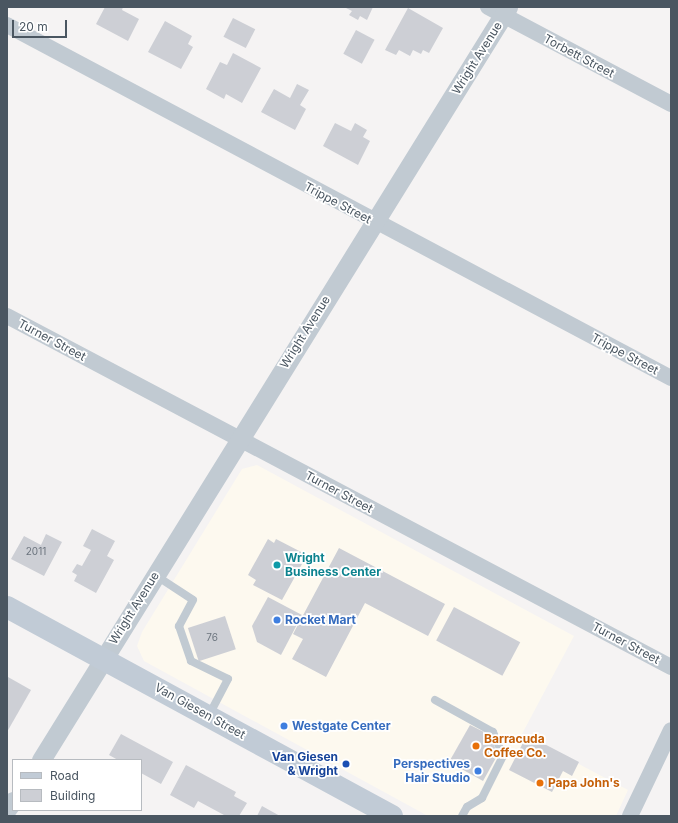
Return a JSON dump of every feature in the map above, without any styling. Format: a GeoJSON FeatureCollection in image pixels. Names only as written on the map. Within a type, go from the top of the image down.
{"type":"FeatureCollection","features":[{"type":"Feature","properties":{"kind":"main road","name":"Van Giesen Street"},"geometry":{"type":"LineString","coordinates":[[7,607],[392,816]]}},
{"type":"Feature","properties":{"kind":"street","name":"Torbett Street"},"geometry":{"type":"LineString","coordinates":[[500,10],[671,104]]}},
{"type":"Feature","properties":{"kind":"street","name":"Wright Avenue"},"geometry":{"type":"LineString","coordinates":[[42,759],[238,439],[375,223],[500,10]]}},
{"type":"Feature","properties":{"kind":"street","name":"Trippe Street"},"geometry":{"type":"LineString","coordinates":[[7,25],[375,223],[671,378]]}},
{"type":"Feature","properties":{"kind":"street","name":"Turner Street"},"geometry":{"type":"LineString","coordinates":[[7,316],[671,667]]}},
{"type":"Feature","properties":{"kind":"street"},"geometry":{"type":"LineString","coordinates":[[630,816],[671,730]]}},
{"type":"Feature","properties":{"kind":"lane"},"geometry":{"type":"LineString","coordinates":[[154,575],[193,600],[179,626],[191,661],[228,678],[208,716]]}},
{"type":"Feature","properties":{"kind":"lane"},"geometry":{"type":"LineString","coordinates":[[435,700],[492,732],[503,756],[482,798],[466,806],[462,816]]}},
{"type":"Feature","properties":{"kind":"shaded area","name":"Westgate Center"},"geometry":{"type":"Polygon","coordinates":[[[257,465],[574,636],[522,734],[628,790],[616,816],[428,816],[144,661],[137,646],[142,632],[242,469],[257,465]]]}},
{"type":"Feature","properties":{"kind":"building"},"geometry":{"type":"Polygon","coordinates":[[[105,7],[123,7],[122,10],[139,19],[128,41],[96,24],[105,7]]]}},
{"type":"Feature","properties":{"kind":"building"},"geometry":{"type":"Polygon","coordinates":[[[344,7],[373,7],[367,20],[360,16],[358,20],[349,15],[352,11],[344,7]]]}},
{"type":"Feature","properties":{"kind":"building"},"geometry":{"type":"Polygon","coordinates":[[[408,8],[443,28],[429,53],[423,50],[421,54],[413,50],[410,56],[399,50],[396,55],[385,50],[408,8]]]}},
{"type":"Feature","properties":{"kind":"building"},"geometry":{"type":"Polygon","coordinates":[[[233,18],[255,29],[246,48],[223,37],[233,18]]]}},
{"type":"Feature","properties":{"kind":"building"},"geometry":{"type":"Polygon","coordinates":[[[165,21],[192,36],[188,44],[193,47],[181,69],[148,52],[165,21]]]}},
{"type":"Feature","properties":{"kind":"building"},"geometry":{"type":"Polygon","coordinates":[[[356,30],[375,40],[362,64],[343,54],[356,30]]]}},
{"type":"Feature","properties":{"kind":"building"},"geometry":{"type":"Polygon","coordinates":[[[233,53],[261,68],[242,103],[226,94],[224,99],[206,89],[220,62],[227,65],[233,53]]]}},
{"type":"Feature","properties":{"kind":"building"},"geometry":{"type":"Polygon","coordinates":[[[297,84],[309,90],[300,105],[306,109],[295,130],[261,112],[274,89],[290,98],[297,84]]]}},
{"type":"Feature","properties":{"kind":"building"},"geometry":{"type":"Polygon","coordinates":[[[335,123],[351,131],[355,123],[367,130],[363,137],[370,141],[358,165],[323,146],[335,123]]]}},
{"type":"Feature","properties":{"kind":"building"},"geometry":{"type":"Polygon","coordinates":[[[92,529],[115,541],[107,556],[114,560],[96,593],[74,581],[77,575],[72,572],[77,564],[82,566],[91,550],[83,546],[92,529]]]}},
{"type":"Feature","properties":{"kind":"building"},"geometry":{"type":"Polygon","coordinates":[[[46,534],[62,542],[44,576],[11,559],[24,536],[41,545],[46,534]]]}},
{"type":"Feature","properties":{"kind":"building","name":"Wright Business Center"},"geometry":{"type":"Polygon","coordinates":[[[268,539],[274,543],[276,539],[307,555],[282,600],[253,585],[256,580],[248,575],[268,539]]]}},
{"type":"Feature","properties":{"kind":"building"},"geometry":{"type":"Polygon","coordinates":[[[339,548],[445,604],[428,636],[365,603],[326,677],[292,659],[303,639],[293,634],[339,548]]]}},
{"type":"Feature","properties":{"kind":"building","name":"Rocket Mart"},"geometry":{"type":"Polygon","coordinates":[[[268,597],[302,615],[281,655],[257,642],[252,626],[268,597]]]}},
{"type":"Feature","properties":{"kind":"building"},"geometry":{"type":"Polygon","coordinates":[[[454,607],[520,642],[502,676],[436,641],[454,607]]]}},
{"type":"Feature","properties":{"kind":"building"},"geometry":{"type":"Polygon","coordinates":[[[225,616],[236,649],[199,661],[188,628],[225,616]]]}},
{"type":"Feature","properties":{"kind":"building"},"geometry":{"type":"Polygon","coordinates":[[[8,677],[31,690],[7,732],[7,679],[8,677]]]}},
{"type":"Feature","properties":{"kind":"building","name":"Barracuda Coffee Co."},"geometry":{"type":"Polygon","coordinates":[[[470,725],[492,736],[497,756],[483,781],[449,762],[470,725]]]}},
{"type":"Feature","properties":{"kind":"building"},"geometry":{"type":"Polygon","coordinates":[[[121,734],[173,762],[161,784],[142,774],[142,759],[116,759],[109,755],[121,734]]]}},
{"type":"Feature","properties":{"kind":"building"},"geometry":{"type":"Polygon","coordinates":[[[527,735],[579,762],[572,776],[563,771],[552,792],[509,770],[527,735]]]}},
{"type":"Feature","properties":{"kind":"building"},"geometry":{"type":"Polygon","coordinates":[[[186,765],[236,792],[234,796],[247,803],[239,816],[224,815],[198,801],[194,808],[170,795],[186,765]]]}},
{"type":"Feature","properties":{"kind":"building"},"geometry":{"type":"Polygon","coordinates":[[[262,806],[280,816],[257,816],[262,806]]]}},
{"type":"Feature","properties":{"kind":"place","name":"Wright Business Center"},"geometry":{"type":"Point","coordinates":[277,565]}},
{"type":"Feature","properties":{"kind":"place","name":"Rocket Mart"},"geometry":{"type":"Point","coordinates":[277,620]}},
{"type":"Feature","properties":{"kind":"place","name":"Westgate Center"},"geometry":{"type":"Point","coordinates":[284,726]}},
{"type":"Feature","properties":{"kind":"place","name":"Barracuda Coffee Co."},"geometry":{"type":"Point","coordinates":[476,746]}},
{"type":"Feature","properties":{"kind":"place","name":"Van Giesen & Wright"},"geometry":{"type":"Point","coordinates":[346,764]}},
{"type":"Feature","properties":{"kind":"place","name":"Perspectives Hair Studio"},"geometry":{"type":"Point","coordinates":[478,771]}},
{"type":"Feature","properties":{"kind":"place","name":"Papa John's"},"geometry":{"type":"Point","coordinates":[540,783]}}]}
